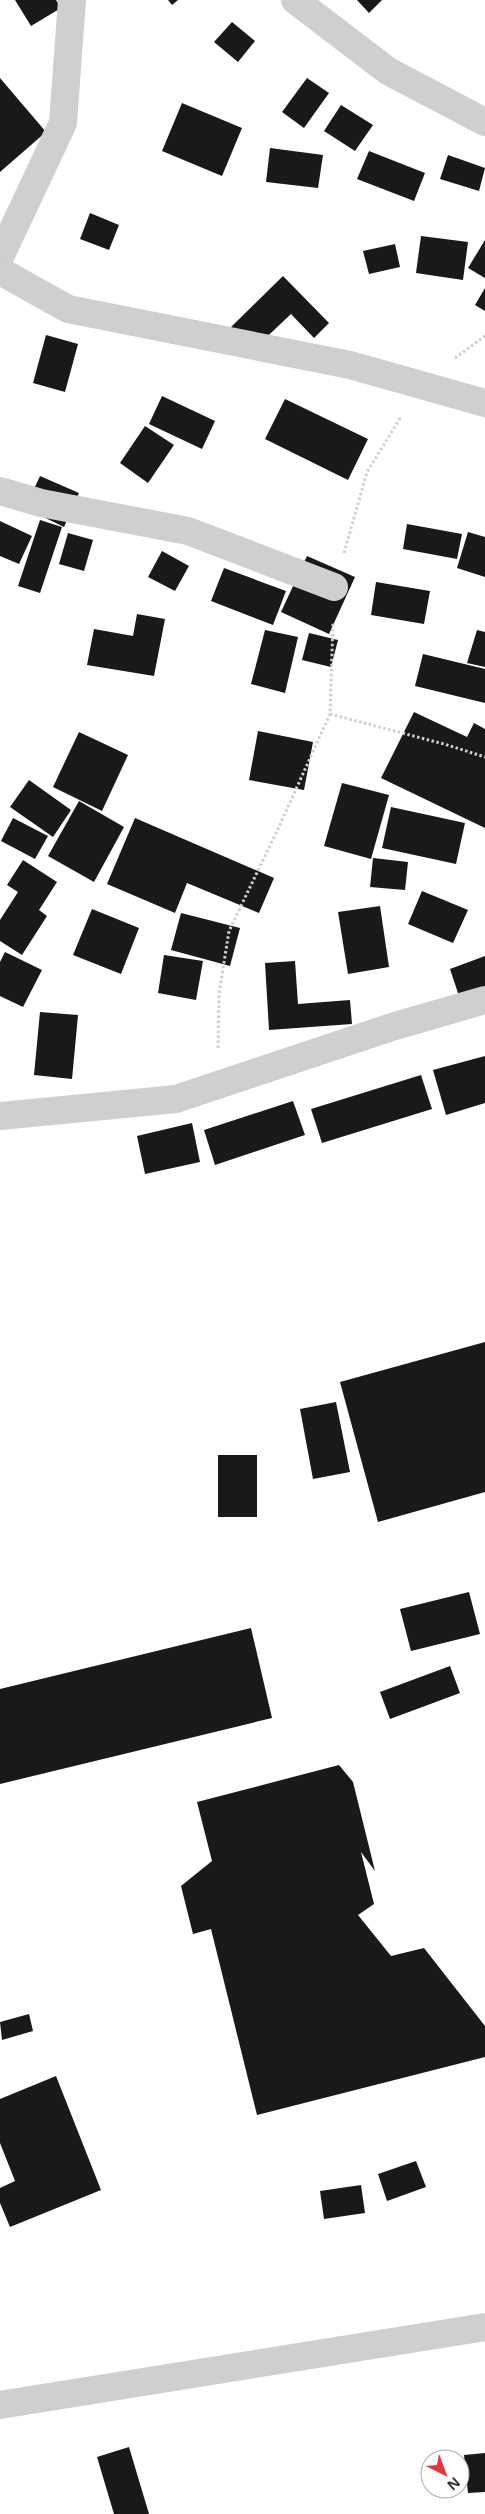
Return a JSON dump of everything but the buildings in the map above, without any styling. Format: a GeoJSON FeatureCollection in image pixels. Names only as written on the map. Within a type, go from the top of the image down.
{"type":"FeatureCollection","features":[{"type":"Feature","properties":{"kind":"street"},"geometry":{"type":"LineString","coordinates":[[0,257],[64,123],[72,0]]}},
{"type":"Feature","properties":{"kind":"street"},"geometry":{"type":"LineString","coordinates":[[295,0],[388,71],[485,122]]}},
{"type":"Feature","properties":{"kind":"street"},"geometry":{"type":"LineString","coordinates":[[0,271],[68,309],[350,365],[422,383],[485,403]]}},
{"type":"Feature","properties":{"kind":"street"},"geometry":{"type":"LineString","coordinates":[[0,491],[41,503],[188,531],[334,587]]}},
{"type":"Feature","properties":{"kind":"street"},"geometry":{"type":"LineString","coordinates":[[0,1116],[176,1100],[395,1026],[485,1000]]}},
{"type":"Feature","properties":{"kind":"street"},"geometry":{"type":"LineString","coordinates":[[0,2405],[485,2327]]}},
{"type":"Feature","properties":{"kind":"path"},"geometry":{"type":"LineString","coordinates":[[257,1072],[218,1053],[219,994],[228,931],[278,829],[330,714],[334,587],[367,472],[422,383],[485,336]]}},
{"type":"Feature","properties":{"kind":"path"},"geometry":{"type":"LineString","coordinates":[[330,714],[444,744],[485,757]]}}]}
